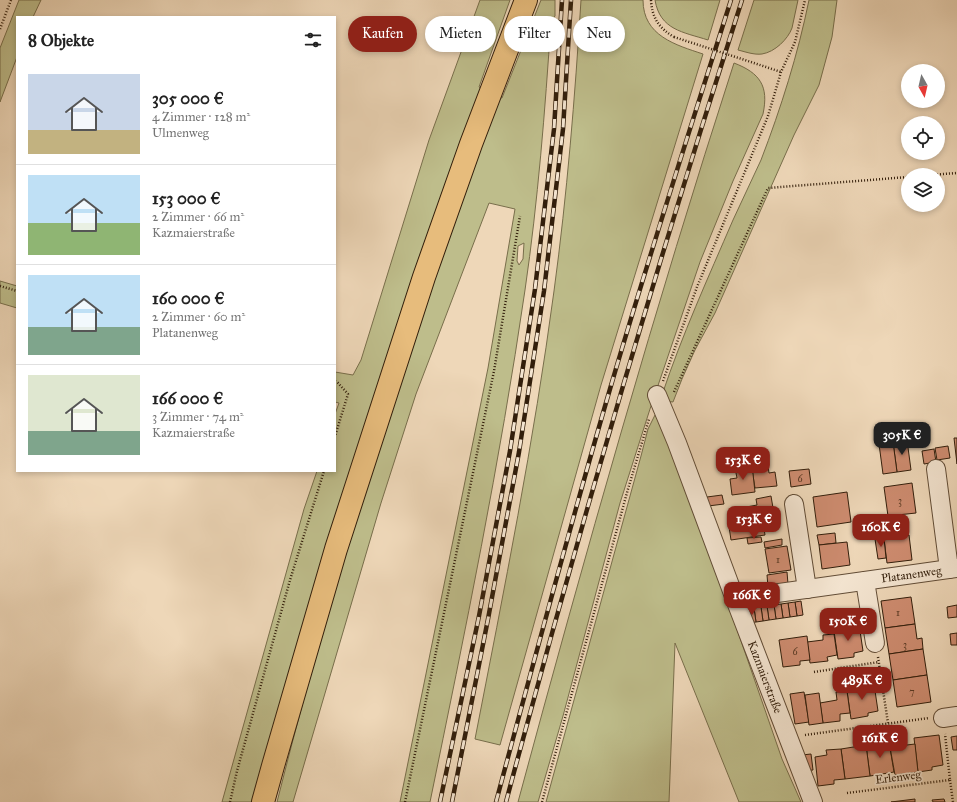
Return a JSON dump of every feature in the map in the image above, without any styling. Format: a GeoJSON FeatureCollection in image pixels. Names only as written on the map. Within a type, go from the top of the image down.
{"type":"FeatureCollection","features":[{"type":"Feature","properties":{"kind":"main road"},"geometry":{"type":"LineString","coordinates":[[263,802],[272,766],[336,549],[424,277],[463,166],[526,0]]}},
{"type":"Feature","properties":{"kind":"street","name":"Kazmaierstraße"},"geometry":{"type":"LineString","coordinates":[[660,400],[813,802]]}},
{"type":"Feature","properties":{"kind":"street"},"geometry":{"type":"LineString","coordinates":[[936,469],[953,569]]}},
{"type":"Feature","properties":{"kind":"street"},"geometry":{"type":"LineString","coordinates":[[794,504],[807,589]]}},
{"type":"Feature","properties":{"kind":"street","name":"Platanenweg"},"geometry":{"type":"LineString","coordinates":[[735,599],[953,569]]}},
{"type":"Feature","properties":{"kind":"street","name":"Platanenweg"},"geometry":{"type":"LineString","coordinates":[[865,581],[875,643]]}},
{"type":"Feature","properties":{"kind":"path"},"geometry":{"type":"LineString","coordinates":[[0,29],[12,0]]}},
{"type":"Feature","properties":{"kind":"path"},"geometry":{"type":"LineString","coordinates":[[651,0],[651,6],[657,22],[664,31],[674,37],[782,72]]}},
{"type":"Feature","properties":{"kind":"path"},"geometry":{"type":"LineString","coordinates":[[542,802],[628,489],[660,400],[697,287],[768,116],[782,72],[794,42],[805,0]]}},
{"type":"Feature","properties":{"kind":"path"},"geometry":{"type":"LineString","coordinates":[[945,174],[957,173]]}},
{"type":"Feature","properties":{"kind":"path"},"geometry":{"type":"LineString","coordinates":[[660,400],[672,394],[768,188],[901,178]]}},
{"type":"Feature","properties":{"kind":"path"},"geometry":{"type":"LineString","coordinates":[[404,802],[494,372],[520,216]]}},
{"type":"Feature","properties":{"kind":"path"},"geometry":{"type":"LineString","coordinates":[[0,286],[16,291]]}},
{"type":"Feature","properties":{"kind":"path"},"geometry":{"type":"LineString","coordinates":[[336,381],[348,394],[336,433]]}},
{"type":"Feature","properties":{"kind":"path"},"geometry":{"type":"LineString","coordinates":[[230,802],[237,771],[288,588],[324,472]]}},
{"type":"Feature","properties":{"kind":"path"},"geometry":{"type":"LineString","coordinates":[[875,643],[888,723]]}},
{"type":"Feature","properties":{"kind":"path"},"geometry":{"type":"LineString","coordinates":[[814,672],[879,662]]}},
{"type":"Feature","properties":{"kind":"path"},"geometry":{"type":"LineString","coordinates":[[788,737],[935,717],[950,717],[950,780],[953,802]]}},
{"type":"Feature","properties":{"kind":"path","name":"Erlenweg"},"geometry":{"type":"LineString","coordinates":[[847,793],[950,780]]}},
{"type":"Feature","properties":{"kind":"shaded area"},"geometry":{"type":"Polygon","coordinates":[[[19,0],[41,0],[33,16],[16,16],[16,60],[0,102],[0,48],[19,0]]]}},
{"type":"Feature","properties":{"kind":"shaded area"},"geometry":{"type":"Polygon","coordinates":[[[480,0],[510,0],[496,39],[496,16],[474,16],[480,0]]]}},
{"type":"Feature","properties":{"kind":"shaded area"},"geometry":{"type":"Polygon","coordinates":[[[541,0],[555,0],[555,16],[535,16],[541,0]]]}},
{"type":"Feature","properties":{"kind":"shaded area"},"geometry":{"type":"Polygon","coordinates":[[[581,0],[643,0],[644,12],[655,31],[682,47],[703,54],[601,385],[500,745],[475,739],[518,515],[546,347],[559,255],[567,182],[577,52],[625,52],[625,16],[580,16],[581,0]]]}},
{"type":"Feature","properties":{"kind":"shaded area"},"geometry":{"type":"Polygon","coordinates":[[[655,0],[720,0],[708,40],[682,32],[667,24],[658,10],[655,0]]]}},
{"type":"Feature","properties":{"kind":"shaded area"},"geometry":{"type":"Polygon","coordinates":[[[754,0],[798,0],[790,32],[776,48],[762,54],[753,54],[738,50],[754,0]]]}},
{"type":"Feature","properties":{"kind":"shaded area"},"geometry":{"type":"Polygon","coordinates":[[[809,0],[837,0],[832,37],[819,85],[794,135],[715,313],[695,350],[673,402],[665,401],[662,395],[687,329],[733,220],[761,160],[782,101],[794,61],[809,0]]]}},
{"type":"Feature","properties":{"kind":"shaded area"},"geometry":{"type":"Polygon","coordinates":[[[461,52],[491,52],[479,87],[482,89],[256,802],[222,802],[304,509],[317,472],[336,472],[336,411],[339,403],[336,402],[336,372],[353,375],[361,360],[429,140],[461,52]]]}},
{"type":"Feature","properties":{"kind":"shaded area"},"geometry":{"type":"Polygon","coordinates":[[[520,52],[549,52],[544,122],[534,223],[505,419],[430,802],[400,802],[488,368],[515,209],[489,203],[416,394],[381,503],[293,802],[277,802],[336,583],[386,421],[414,333],[499,97],[502,98],[520,52]],[[524,243],[518,246],[517,261],[519,265],[523,259],[524,243]]]}},
{"type":"Feature","properties":{"kind":"shaded area"},"geometry":{"type":"Polygon","coordinates":[[[734,63],[750,71],[760,82],[765,96],[763,114],[733,181],[700,262],[650,409],[620,503],[563,716],[538,802],[518,802],[622,431],[676,247],[734,63]]]}},
{"type":"Feature","properties":{"kind":"shaded area"},"geometry":{"type":"Polygon","coordinates":[[[0,281],[16,286],[16,308],[0,303],[0,281]]]}},
{"type":"Feature","properties":{"kind":"shaded area"},"geometry":{"type":"Polygon","coordinates":[[[655,415],[663,416],[782,759],[801,802],[739,802],[675,643],[669,802],[546,802],[648,429],[655,415]]]}},
{"type":"Feature","properties":{"kind":"building"},"geometry":{"type":"Polygon","coordinates":[[[954,438],[957,438],[957,464],[954,438]]]}},
{"type":"Feature","properties":{"kind":"building"},"geometry":{"type":"Polygon","coordinates":[[[907,440],[911,470],[897,472],[893,442],[907,440]]]}},
{"type":"Feature","properties":{"kind":"building"},"geometry":{"type":"Polygon","coordinates":[[[893,442],[897,472],[883,474],[879,444],[893,442]]]}},
{"type":"Feature","properties":{"kind":"building"},"geometry":{"type":"Polygon","coordinates":[[[948,446],[950,458],[937,460],[935,448],[948,446]]]}},
{"type":"Feature","properties":{"kind":"building"},"geometry":{"type":"Polygon","coordinates":[[[934,449],[936,462],[924,464],[922,451],[934,449]]]}},
{"type":"Feature","properties":{"kind":"building"},"geometry":{"type":"Polygon","coordinates":[[[767,460],[769,473],[775,472],[777,486],[755,488],[751,463],[767,460]]]}},
{"type":"Feature","properties":{"kind":"building"},"geometry":{"type":"Polygon","coordinates":[[[752,465],[755,492],[732,495],[730,479],[737,478],[735,468],[752,465]]]}},
{"type":"Feature","properties":{"kind":"building"},"geometry":{"type":"Polygon","coordinates":[[[809,469],[811,484],[791,487],[789,471],[809,469]]]}},
{"type":"Feature","properties":{"kind":"building"},"geometry":{"type":"Polygon","coordinates":[[[912,483],[916,513],[888,516],[884,487],[912,483]]]}},
{"type":"Feature","properties":{"kind":"building"},"geometry":{"type":"Polygon","coordinates":[[[847,492],[851,522],[817,527],[813,497],[847,492]]]}},
{"type":"Feature","properties":{"kind":"building"},"geometry":{"type":"Polygon","coordinates":[[[722,495],[724,504],[708,506],[707,497],[722,495]]]}},
{"type":"Feature","properties":{"kind":"building"},"geometry":{"type":"Polygon","coordinates":[[[771,496],[773,508],[761,510],[765,535],[731,540],[728,520],[742,518],[741,508],[757,505],[756,499],[771,496]]]}},
{"type":"Feature","properties":{"kind":"building"},"geometry":{"type":"Polygon","coordinates":[[[835,533],[836,543],[819,545],[817,535],[835,533]]]}},
{"type":"Feature","properties":{"kind":"building"},"geometry":{"type":"Polygon","coordinates":[[[909,535],[912,560],[887,563],[884,539],[909,535]]]}},
{"type":"Feature","properties":{"kind":"building"},"geometry":{"type":"Polygon","coordinates":[[[761,537],[762,542],[748,544],[747,538],[761,537]]]}},
{"type":"Feature","properties":{"kind":"building"},"geometry":{"type":"Polygon","coordinates":[[[884,538],[886,558],[878,559],[875,539],[884,538]]]}},
{"type":"Feature","properties":{"kind":"building"},"geometry":{"type":"Polygon","coordinates":[[[782,539],[782,545],[765,548],[764,542],[782,539]]]}},
{"type":"Feature","properties":{"kind":"building"},"geometry":{"type":"Polygon","coordinates":[[[847,542],[850,565],[822,569],[819,545],[847,542]]]}},
{"type":"Feature","properties":{"kind":"building"},"geometry":{"type":"Polygon","coordinates":[[[787,546],[791,570],[769,573],[765,549],[787,546]]]}},
{"type":"Feature","properties":{"kind":"building"},"geometry":{"type":"Polygon","coordinates":[[[787,572],[788,584],[768,587],[767,575],[787,572]]]}},
{"type":"Feature","properties":{"kind":"building"},"geometry":{"type":"Polygon","coordinates":[[[911,597],[915,624],[885,628],[881,601],[911,597]]]}},
{"type":"Feature","properties":{"kind":"building"},"geometry":{"type":"Polygon","coordinates":[[[801,601],[803,615],[797,616],[795,602],[801,601]]]}},
{"type":"Feature","properties":{"kind":"building"},"geometry":{"type":"Polygon","coordinates":[[[795,602],[797,616],[790,617],[788,603],[795,602]]]}},
{"type":"Feature","properties":{"kind":"building"},"geometry":{"type":"Polygon","coordinates":[[[788,603],[790,617],[783,618],[781,604],[788,603]]]}},
{"type":"Feature","properties":{"kind":"building"},"geometry":{"type":"Polygon","coordinates":[[[781,604],[783,618],[776,619],[774,605],[781,604]]]}},
{"type":"Feature","properties":{"kind":"building"},"geometry":{"type":"Polygon","coordinates":[[[774,605],[776,619],[769,620],[767,606],[774,605]]]}},
{"type":"Feature","properties":{"kind":"building"},"geometry":{"type":"Polygon","coordinates":[[[957,605],[957,617],[948,618],[947,607],[957,605]]]}},
{"type":"Feature","properties":{"kind":"building"},"geometry":{"type":"Polygon","coordinates":[[[767,606],[769,620],[763,621],[761,607],[767,606]]]}},
{"type":"Feature","properties":{"kind":"building"},"geometry":{"type":"Polygon","coordinates":[[[761,607],[763,621],[756,622],[754,608],[761,607]]]}},
{"type":"Feature","properties":{"kind":"building"},"geometry":{"type":"Polygon","coordinates":[[[754,608],[756,622],[749,623],[747,609],[754,608]]]}},
{"type":"Feature","properties":{"kind":"building"},"geometry":{"type":"Polygon","coordinates":[[[859,624],[863,651],[854,653],[854,657],[838,659],[834,631],[850,628],[849,625],[859,624]]]}},
{"type":"Feature","properties":{"kind":"building"},"geometry":{"type":"Polygon","coordinates":[[[915,624],[917,639],[922,638],[923,649],[889,654],[885,628],[915,624]]]}},
{"type":"Feature","properties":{"kind":"building"},"geometry":{"type":"Polygon","coordinates":[[[957,633],[957,645],[951,645],[950,634],[957,633]]]}},
{"type":"Feature","properties":{"kind":"building"},"geometry":{"type":"Polygon","coordinates":[[[834,634],[837,655],[827,657],[828,661],[810,663],[807,642],[823,640],[823,635],[834,634]]]}},
{"type":"Feature","properties":{"kind":"building"},"geometry":{"type":"Polygon","coordinates":[[[807,636],[810,660],[800,661],[800,665],[783,667],[779,640],[807,636]]]}},
{"type":"Feature","properties":{"kind":"building"},"geometry":{"type":"Polygon","coordinates":[[[923,649],[927,675],[893,680],[889,654],[923,649]]]}},
{"type":"Feature","properties":{"kind":"building"},"geometry":{"type":"Polygon","coordinates":[[[927,675],[931,702],[897,707],[893,680],[927,675]]]}},
{"type":"Feature","properties":{"kind":"building"},"geometry":{"type":"Polygon","coordinates":[[[874,684],[878,711],[868,713],[868,716],[851,719],[847,691],[863,688],[863,685],[874,684]]]}},
{"type":"Feature","properties":{"kind":"building"},"geometry":{"type":"Polygon","coordinates":[[[847,691],[850,713],[840,714],[840,721],[823,723],[820,703],[837,700],[836,692],[847,691]]]}},
{"type":"Feature","properties":{"kind":"building"},"geometry":{"type":"Polygon","coordinates":[[[804,692],[809,722],[795,724],[790,694],[804,692]]]}},
{"type":"Feature","properties":{"kind":"building"},"geometry":{"type":"Polygon","coordinates":[[[819,693],[823,723],[809,725],[805,695],[819,693]]]}},
{"type":"Feature","properties":{"kind":"building"},"geometry":{"type":"Polygon","coordinates":[[[939,735],[943,765],[932,767],[932,770],[918,772],[914,738],[939,735]]]}},
{"type":"Feature","properties":{"kind":"building"},"geometry":{"type":"Polygon","coordinates":[[[957,736],[957,750],[953,750],[951,737],[957,736]]]}},
{"type":"Feature","properties":{"kind":"building"},"geometry":{"type":"Polygon","coordinates":[[[889,742],[894,772],[870,776],[866,745],[889,742]]]}},
{"type":"Feature","properties":{"kind":"building"},"geometry":{"type":"Polygon","coordinates":[[[915,744],[918,772],[895,775],[890,747],[915,744]]]}},
{"type":"Feature","properties":{"kind":"building"},"geometry":{"type":"Polygon","coordinates":[[[866,745],[870,776],[845,779],[841,749],[866,745]]]}},
{"type":"Feature","properties":{"kind":"building"},"geometry":{"type":"Polygon","coordinates":[[[841,749],[845,779],[834,780],[834,784],[818,786],[815,757],[827,755],[826,750],[841,749]]]}},
{"type":"Feature","properties":{"kind":"building"},"geometry":{"type":"Polygon","coordinates":[[[811,754],[813,770],[804,771],[802,755],[811,754]]]}},
{"type":"Feature","properties":{"kind":"building"},"geometry":{"type":"Polygon","coordinates":[[[915,799],[915,802],[891,802],[915,799]]]}},
{"type":"Feature","properties":{"kind":"building"},"geometry":{"type":"Polygon","coordinates":[[[944,799],[945,802],[933,802],[932,800],[944,799]]]}},
{"type":"Feature","properties":{"kind":"railway"},"geometry":{"type":"LineString","coordinates":[[440,802],[479,616],[510,451],[535,289],[554,129],[562,0]]}},
{"type":"Feature","properties":{"kind":"railway"},"geometry":{"type":"LineString","coordinates":[[452,802],[519,452],[544,291],[563,129],[571,0]]}},
{"type":"Feature","properties":{"kind":"railway"},"geometry":{"type":"LineString","coordinates":[[496,802],[566,543],[610,389],[654,243],[731,0]]}},
{"type":"Feature","properties":{"kind":"railway"},"geometry":{"type":"LineString","coordinates":[[506,802],[561,600],[619,399],[679,199],[742,0]]}}]}
